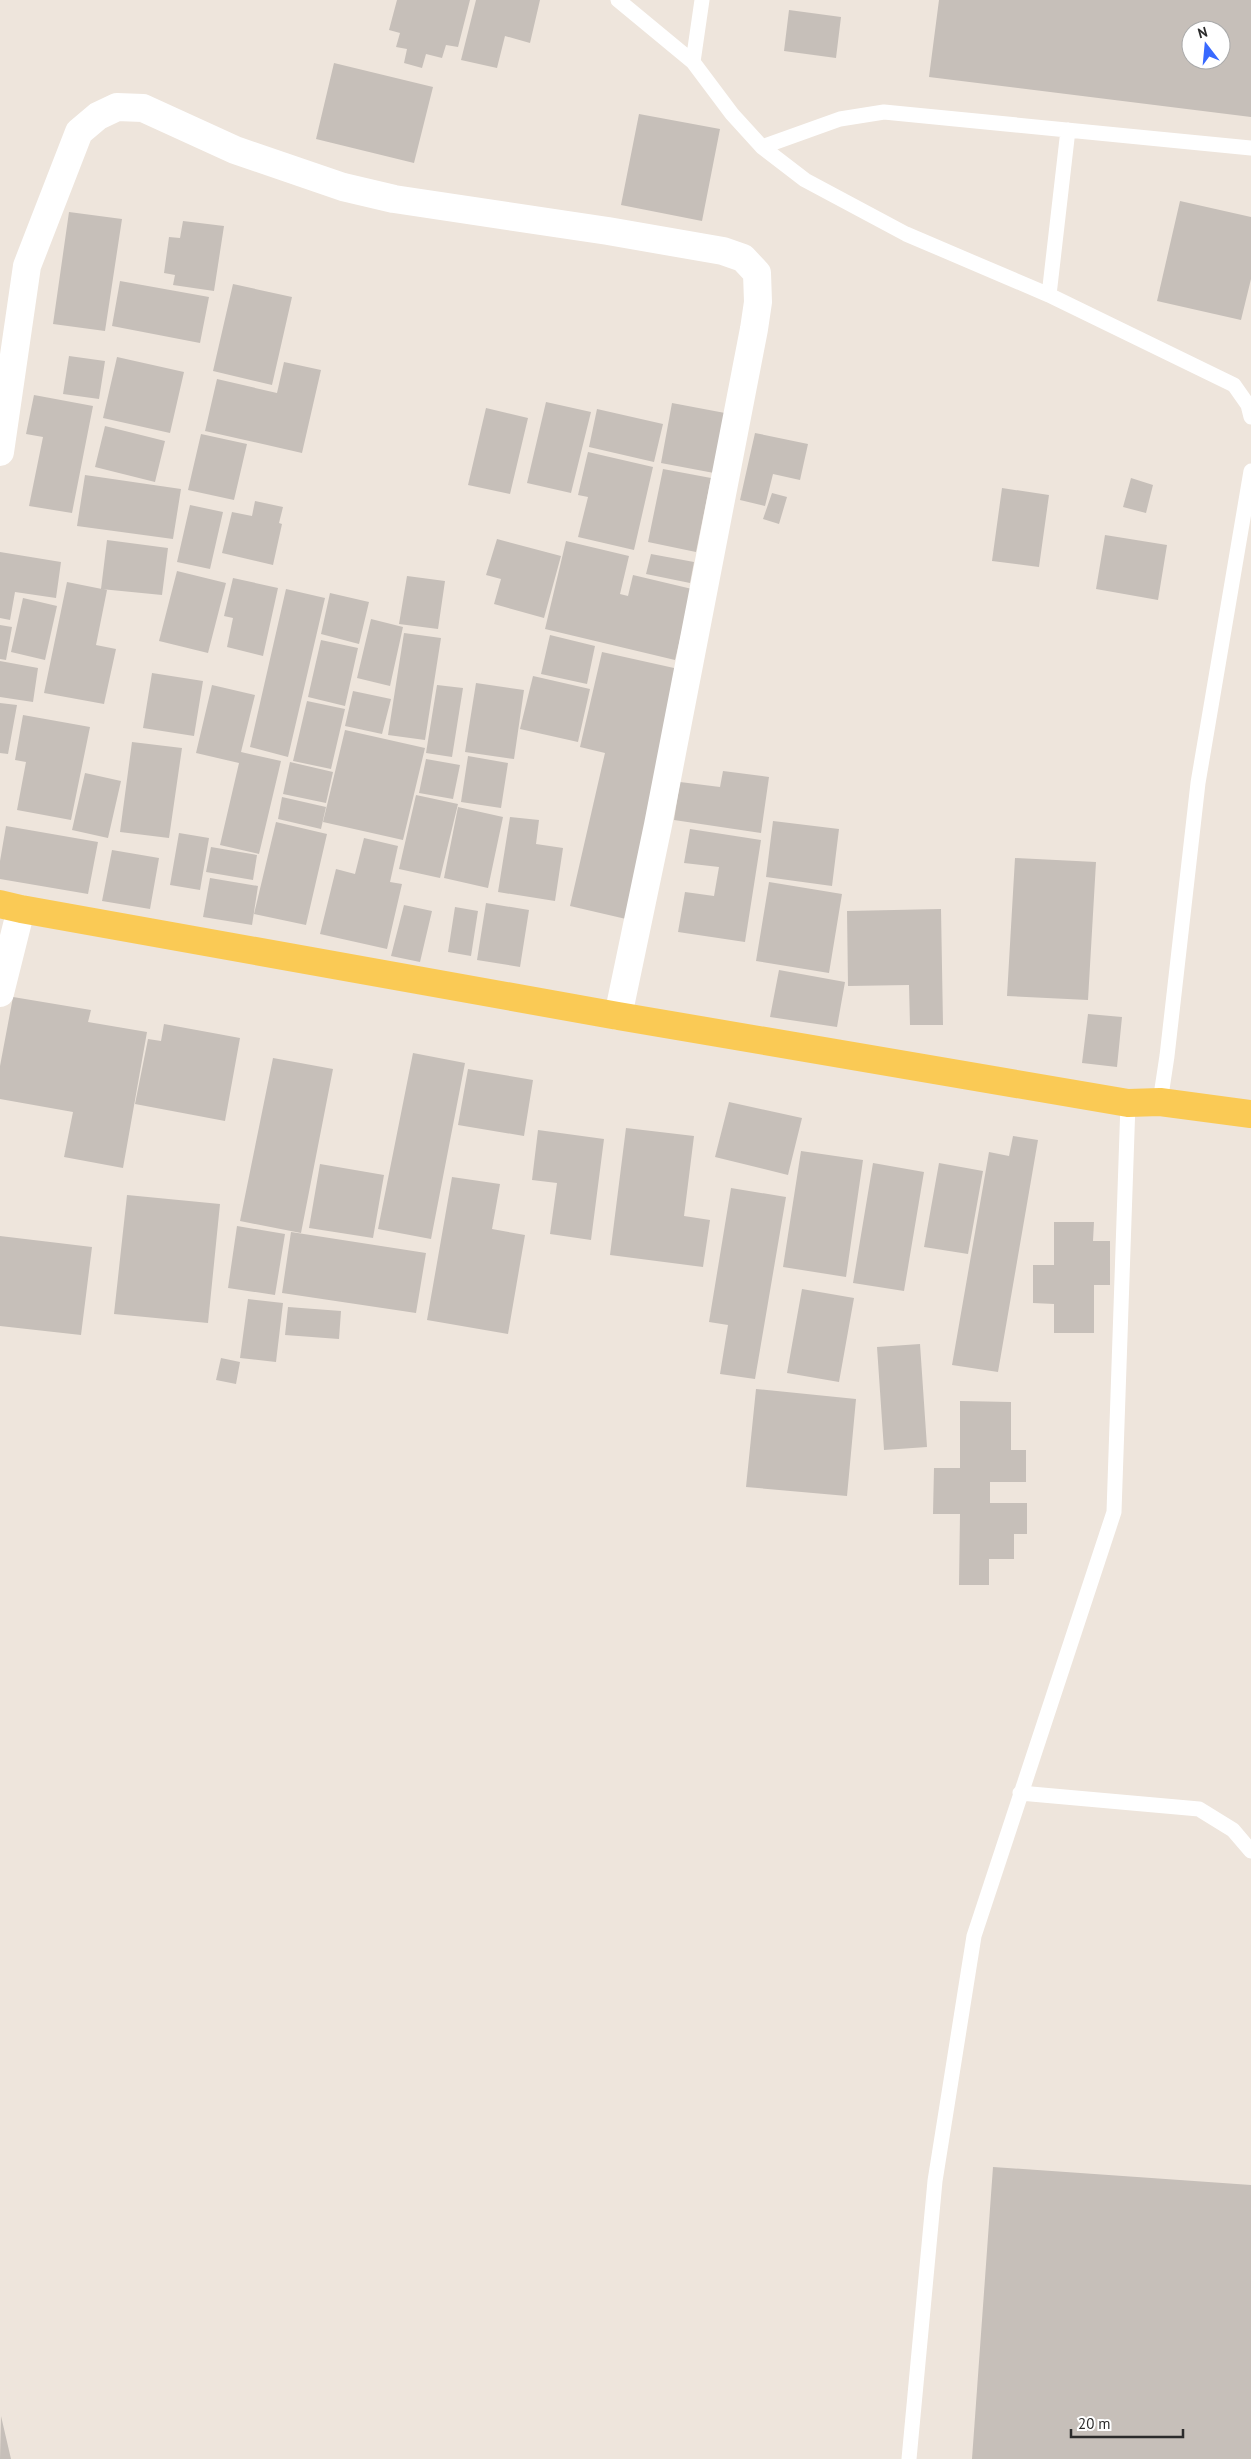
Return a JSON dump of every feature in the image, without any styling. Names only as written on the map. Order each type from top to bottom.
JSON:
[{"type":"main road","points":[[11,907],[618,1016],[1128,1103],[1160,1102],[1251,1114]]},
{"type":"street","points":[[1,449],[27,266],[79,132],[98,116],[116,107],[143,108],[235,150],[343,187],[394,199],[714,249],[743,258],[757,273],[758,302],[754,329],[658,825],[618,1016]]},
{"type":"street","points":[[0,994],[11,907]]},
{"type":"lane","points":[[618,0],[693,62],[732,114],[762,147],[805,180],[906,234],[1049,295],[1234,385],[1250,408]]},
{"type":"lane","points":[[693,62],[702,0]]},
{"type":"lane","points":[[762,147],[840,119],[884,112],[1251,148]]},
{"type":"lane","points":[[1049,295],[1068,130]]},
{"type":"lane","points":[[1160,1102],[1167,1056],[1198,783],[1251,471]]},
{"type":"lane","points":[[909,2459],[935,2181],[974,1936],[1114,1512],[1128,1103]]},
{"type":"lane","points":[[1020,1793],[1199,1809],[1233,1830],[1251,1851]]},
{"type":"building","points":[[397,0],[470,0],[458,47],[446,45],[442,58],[426,54],[422,68],[404,63],[407,49],[396,47],[400,33],[389,30]]},
{"type":"building","points":[[476,0],[540,0],[530,43],[505,36],[497,68],[461,60]]},
{"type":"building","points":[[939,0],[1251,0],[1251,117],[929,77]]},
{"type":"building","points":[[789,10],[841,17],[836,58],[784,51]]},
{"type":"building","points":[[334,63],[433,87],[414,163],[316,139]]},
{"type":"building","points":[[639,114],[720,129],[702,221],[621,205]]},
{"type":"building","points":[[1180,201],[1251,217],[1251,279],[1241,320],[1157,301]]},
{"type":"building","points":[[69,212],[122,219],[105,331],[53,324]]},
{"type":"building","points":[[183,221],[224,226],[214,291],[173,285],[175,275],[164,273],[169,237],[180,238]]},
{"type":"building","points":[[120,281],[209,297],[200,343],[112,326]]},
{"type":"building","points":[[233,284],[292,297],[272,385],[213,371]]},
{"type":"building","points":[[69,356],[105,361],[99,399],[63,394]]},
{"type":"building","points":[[117,357],[184,372],[170,433],[103,418]]},
{"type":"building","points":[[284,362],[321,370],[302,453],[205,431],[217,379],[277,393]]},
{"type":"building","points":[[34,395],[93,406],[72,513],[29,506],[43,437],[26,434]]},
{"type":"building","points":[[546,402],[591,412],[571,493],[527,483]]},
{"type":"building","points":[[672,403],[725,413],[714,473],[661,463]]},
{"type":"building","points":[[486,408],[528,418],[510,494],[468,485]]},
{"type":"building","points":[[597,409],[663,424],[654,462],[589,447]]},
{"type":"building","points":[[105,426],[165,441],[155,482],[95,467]]},
{"type":"building","points":[[755,433],[808,444],[800,480],[773,474],[765,506],[740,500]]},
{"type":"building","points":[[201,434],[247,444],[234,500],[188,490]]},
{"type":"building","points":[[588,452],[653,467],[634,550],[578,537],[588,497],[578,495]]},
{"type":"building","points":[[663,469],[711,478],[696,552],[648,542]]},
{"type":"building","points":[[85,475],[181,489],[173,539],[77,526]]},
{"type":"building","points":[[1131,478],[1153,485],[1146,513],[1123,507]]},
{"type":"building","points":[[1002,488],[1049,495],[1039,567],[992,561]]},
{"type":"building","points":[[772,493],[787,497],[779,524],[763,519]]},
{"type":"building","points":[[255,501],[283,507],[279,523],[282,524],[273,565],[222,553],[232,512],[252,516]]},
{"type":"building","points":[[190,505],[223,512],[210,569],[177,562]]},
{"type":"building","points":[[1105,535],[1167,545],[1158,600],[1096,589]]},
{"type":"building","points":[[497,539],[561,556],[544,618],[494,604],[501,579],[486,575]]},
{"type":"building","points":[[107,540],[168,548],[162,595],[101,589]]},
{"type":"building","points":[[566,541],[629,556],[620,594],[628,596],[633,575],[692,589],[675,660],[545,629]]},
{"type":"building","points":[[0,552],[61,562],[56,598],[15,592],[10,620],[0,618]]},
{"type":"building","points":[[651,554],[694,562],[690,583],[646,574]]},
{"type":"building","points":[[177,571],[226,583],[208,653],[159,641]]},
{"type":"building","points":[[407,576],[445,581],[438,629],[399,624]]},
{"type":"building","points":[[233,578],[278,588],[263,656],[227,647],[233,618],[224,616]]},
{"type":"building","points":[[67,582],[107,590],[96,645],[116,649],[104,704],[44,693]]},
{"type":"building","points":[[286,589],[325,598],[288,757],[250,747]]},
{"type":"building","points":[[330,593],[369,602],[359,644],[321,634]]},
{"type":"building","points":[[23,598],[57,606],[45,660],[11,652]]},
{"type":"building","points":[[371,619],[403,627],[390,686],[357,678]]},
{"type":"building","points":[[0,625],[12,627],[6,660],[0,659]]},
{"type":"building","points":[[404,633],[441,638],[425,740],[388,735]]},
{"type":"building","points":[[550,635],[595,646],[587,684],[541,674]]},
{"type":"building","points":[[321,640],[358,648],[345,706],[308,697]]},
{"type":"building","points":[[602,652],[683,670],[626,919],[570,906],[605,753],[580,747]]},
{"type":"building","points":[[0,661],[38,668],[33,702],[0,697]]},
{"type":"building","points":[[152,673],[203,681],[194,736],[143,728]]},
{"type":"building","points":[[533,676],[590,689],[578,742],[520,729]]},
{"type":"building","points":[[476,683],[524,690],[514,759],[465,752]]},
{"type":"building","points":[[212,685],[255,695],[241,752],[281,761],[259,854],[220,845],[239,763],[196,753]]},
{"type":"building","points":[[437,685],[463,688],[452,757],[426,753]]},
{"type":"building","points":[[353,691],[391,699],[382,734],[345,726]]},
{"type":"building","points":[[307,701],[345,709],[331,769],[293,761]]},
{"type":"building","points":[[0,703],[17,705],[8,754],[0,753]]},
{"type":"building","points":[[23,715],[90,727],[71,820],[17,810],[26,762],[15,760]]},
{"type":"building","points":[[345,730],[425,748],[403,840],[323,822]]},
{"type":"building","points":[[132,742],[182,748],[169,838],[120,832]]},
{"type":"building","points":[[468,756],[508,763],[501,808],[461,802]]},
{"type":"building","points":[[426,759],[460,765],[453,799],[419,793]]},
{"type":"building","points":[[290,762],[333,772],[326,803],[283,794]]},
{"type":"building","points":[[723,771],[769,777],[761,833],[674,820],[680,782],[720,787]]},
{"type":"building","points":[[85,773],[121,781],[108,838],[72,830]]},
{"type":"building","points":[[416,795],[458,804],[440,878],[399,869]]},
{"type":"building","points":[[282,797],[326,807],[321,829],[278,819]]},
{"type":"building","points":[[458,807],[503,817],[488,888],[444,878]]},
{"type":"building","points":[[510,817],[539,820],[536,844],[563,848],[555,901],[498,892]]},
{"type":"building","points":[[773,821],[839,829],[832,886],[766,877]]},
{"type":"building","points":[[276,822],[327,834],[306,925],[254,914]]},
{"type":"building","points":[[6,826],[98,842],[88,894],[0,879],[0,861]]},
{"type":"building","points":[[690,829],[761,840],[745,942],[678,932],[685,892],[714,896],[719,867],[684,863]]},
{"type":"building","points":[[179,833],[209,838],[200,890],[170,885]]},
{"type":"building","points":[[364,838],[398,846],[390,882],[402,884],[387,949],[320,934],[336,869],[355,874]]},
{"type":"building","points":[[211,847],[257,855],[253,880],[206,872]]},
{"type":"building","points":[[112,850],[159,858],[150,909],[102,901]]},
{"type":"building","points":[[1015,858],[1096,862],[1088,1000],[1007,996]]},
{"type":"building","points":[[210,878],[258,886],[252,925],[203,917]]},
{"type":"building","points":[[769,882],[842,894],[829,973],[756,961]]},
{"type":"building","points":[[486,903],[529,910],[520,967],[477,960]]},
{"type":"building","points":[[404,905],[432,911],[420,962],[391,956]]},
{"type":"building","points":[[455,907],[478,911],[471,956],[448,952]]},
{"type":"building","points":[[941,909],[943,1025],[910,1025],[909,985],[848,986],[847,911]]},
{"type":"building","points":[[779,970],[845,982],[837,1027],[770,1017]]},
{"type":"building","points":[[13,997],[91,1010],[88,1022],[147,1032],[123,1168],[64,1157],[73,1112],[0,1099],[0,1066]]},
{"type":"building","points":[[1088,1014],[1122,1017],[1117,1067],[1082,1063]]},
{"type":"building","points":[[164,1024],[240,1038],[225,1121],[135,1104],[148,1039],[161,1041]]},
{"type":"building","points":[[413,1053],[465,1063],[431,1239],[378,1229]]},
{"type":"building","points":[[273,1058],[333,1069],[301,1233],[240,1221]]},
{"type":"building","points":[[468,1069],[533,1080],[524,1136],[458,1125]]},
{"type":"building","points":[[729,1102],[802,1118],[788,1175],[715,1157]]},
{"type":"building","points":[[626,1128],[694,1136],[684,1216],[710,1220],[703,1267],[610,1255]]},
{"type":"building","points":[[538,1130],[604,1139],[591,1240],[550,1234],[557,1183],[532,1180]]},
{"type":"building","points":[[1013,1136],[1038,1140],[998,1372],[952,1365],[989,1152],[1009,1156]]},
{"type":"building","points":[[801,1151],[863,1160],[846,1277],[783,1267]]},
{"type":"building","points":[[873,1163],[924,1172],[904,1291],[853,1283]]},
{"type":"building","points":[[939,1163],[983,1171],[968,1254],[924,1247]]},
{"type":"building","points":[[320,1164],[384,1175],[373,1238],[309,1228]]},
{"type":"building","points":[[452,1177],[500,1184],[492,1229],[525,1235],[508,1334],[427,1320]]},
{"type":"building","points":[[731,1188],[786,1197],[755,1379],[720,1374],[728,1325],[709,1322]]},
{"type":"building","points":[[127,1195],[220,1204],[208,1323],[114,1314]]},
{"type":"building","points":[[1054,1222],[1094,1222],[1093,1241],[1110,1241],[1110,1285],[1094,1285],[1094,1333],[1054,1333],[1054,1304],[1033,1303],[1033,1265],[1054,1265]]},
{"type":"building","points":[[237,1226],[285,1234],[275,1295],[228,1288]]},
{"type":"building","points":[[291,1232],[426,1253],[416,1313],[282,1293]]},
{"type":"building","points":[[0,1236],[92,1247],[81,1335],[0,1326]]},
{"type":"building","points":[[802,1289],[854,1298],[839,1382],[787,1373]]},
{"type":"building","points":[[248,1299],[283,1303],[276,1362],[240,1358]]},
{"type":"building","points":[[288,1307],[341,1311],[339,1339],[285,1335]]},
{"type":"building","points":[[920,1344],[927,1447],[884,1450],[877,1347]]},
{"type":"building","points":[[221,1358],[240,1362],[236,1384],[216,1380]]},
{"type":"building","points":[[756,1389],[856,1399],[847,1496],[746,1487]]},
{"type":"building","points":[[960,1401],[1011,1402],[1011,1450],[1026,1450],[1026,1482],[990,1482],[990,1503],[1027,1503],[1027,1534],[1014,1534],[1014,1559],[989,1559],[989,1585],[959,1585],[960,1514],[933,1514],[934,1468],[960,1468]]},
{"type":"building","points":[[993,2167],[1251,2185],[1251,2459],[972,2459]]},
{"type":"building","points":[[1,2416],[11,2459],[0,2459]]}]
